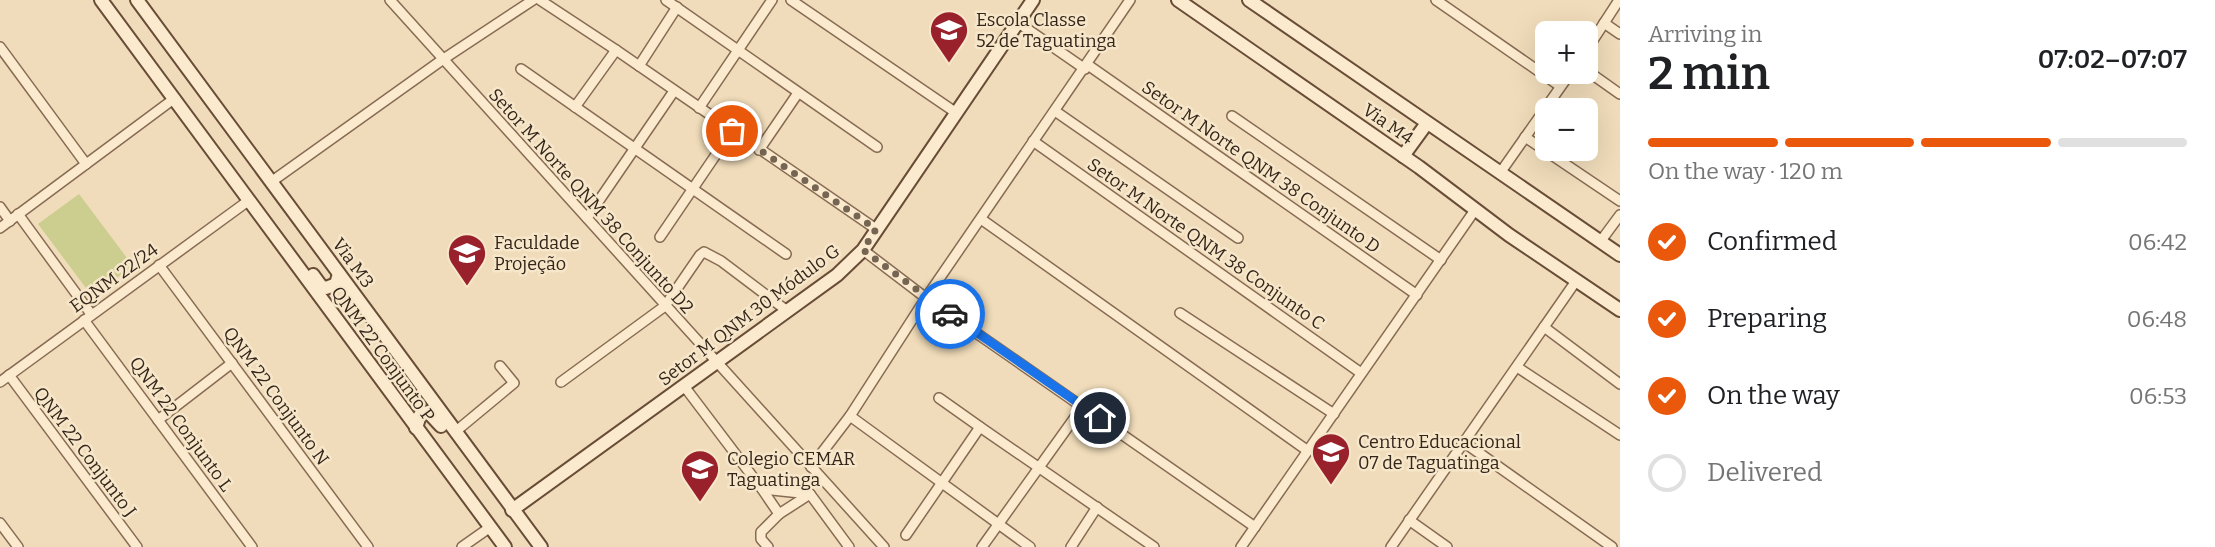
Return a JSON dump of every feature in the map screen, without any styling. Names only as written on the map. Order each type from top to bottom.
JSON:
[{"type":"main road","points":[[102,0],[110,6],[250,204],[290,244],[321,286],[334,286],[339,274]]},
{"type":"main road","points":[[127,0],[159,43],[187,67]]},
{"type":"main road","name":"Via M3","points":[[137,0],[541,547]]},
{"type":"main road","name":"Setor M QNM 30 Módulo G","points":[[512,510],[837,275],[863,250],[1033,0]]},
{"type":"main road","name":"Via M4","points":[[1178,0],[1620,310]]},
{"type":"main road","points":[[1249,0],[1620,255]]},
{"type":"main road","points":[[1403,156],[1427,123]]},
{"type":"main road","name":"QNM 22 Conjunto P","points":[[250,204],[505,547]]},
{"type":"main road","points":[[416,428],[417,419],[422,413],[432,414],[465,457],[493,484]]},
{"type":"street","name":"Setor M Norte QNM 38 Conjunto D2","points":[[390,0],[884,547]]},
{"type":"street","points":[[271,182],[442,60],[533,0]]},
{"type":"street","points":[[540,0],[876,229]]},
{"type":"street","points":[[666,0],[877,146]]},
{"type":"street","points":[[699,108],[772,0]]},
{"type":"street","points":[[792,0],[955,113]]},
{"type":"street","points":[[811,467],[850,416],[926,298],[1130,0]]},
{"type":"street","points":[[1436,0],[1559,86],[1500,173]]},
{"type":"street","points":[[1598,32],[1616,3],[1606,0]]},
{"type":"street","points":[[639,66],[677,7]]},
{"type":"street","name":"Setor M Norte QNM 38 Conjunto D","points":[[1017,22],[1417,295]]},
{"type":"street","points":[[1604,23],[1620,34]]},
{"type":"street","points":[[0,47],[86,164]]},
{"type":"street","points":[[575,107],[616,50]]},
{"type":"street","points":[[521,69],[786,254]]},
{"type":"street","points":[[1598,79],[1620,94]]},
{"type":"street","points":[[587,218],[674,91]]},
{"type":"street","points":[[759,150],[798,93]]},
{"type":"street","points":[[0,228],[174,98]]},
{"type":"street","points":[[1055,111],[1238,238]]},
{"type":"street","points":[[1232,116],[1441,260]]},
{"type":"street","points":[[660,237],[732,131]]},
{"type":"street","points":[[1525,137],[1620,201]]},
{"type":"street","name":"Setor M Norte QNM 38 Conjunto C","points":[[1033,141],[1361,373]]},
{"type":"street","name":"EQNM 22/24","points":[[0,382],[159,265],[250,204]]},
{"type":"street","points":[[0,207],[10,220]]},
{"type":"street","points":[[1241,547],[1475,210]]},
{"type":"street","name":"QNM 22 Conjunto L","points":[[18,214],[158,420],[252,547]]},
{"type":"street","points":[[1600,242],[1620,215]]},
{"type":"street","points":[[981,219],[1308,450]]},
{"type":"street","points":[[863,250],[926,298],[1255,527]]},
{"type":"street","points":[[561,382],[665,306],[704,252],[721,261],[786,310]]},
{"type":"street","name":"QNM 22 Conjunto N","points":[[159,265],[368,547]]},
{"type":"street","points":[[1391,547],[1576,281]]},
{"type":"street","points":[[1180,313],[1334,414]]},
{"type":"street","points":[[1544,327],[1620,384]]},
{"type":"street","points":[[158,420],[232,363]]},
{"type":"street","points":[[455,432],[513,383],[500,366]]},
{"type":"street","points":[[1517,367],[1620,435]]},
{"type":"street","name":"QNM 22 Conjunto J","points":[[9,375],[137,547]]},
{"type":"street","points":[[684,386],[779,514]]},
{"type":"street","points":[[939,398],[1154,547]]},
{"type":"street","points":[[982,547],[1083,406]]},
{"type":"street","points":[[850,416],[1030,547]]},
{"type":"street","points":[[905,535],[980,427]]},
{"type":"street","points":[[1465,443],[1612,547]]},
{"type":"street","points":[[762,489],[810,494],[849,547]]},
{"type":"street","points":[[768,547],[761,539],[761,532],[779,514],[810,494]]},
{"type":"street","points":[[1071,547],[1097,507]]},
{"type":"street","points":[[1409,520],[1447,547]]},
{"type":"street","points":[[0,523],[18,547]]},
{"type":"street","points":[[462,547],[489,528]]},
{"type":"green space","points":[[79,194],[133,266],[92,296],[38,224]]},
{"type":"way so far","points":[[732,131],[876,229],[863,250],[950,314]]},
{"type":"place","name":"Escola Classe 52 de Taguatinga","points":[[949,64]]},
{"type":"place","name":"Faculdade Projeção","points":[[467,287]]},
{"type":"place","name":"Centro Educacional 07 de Taguatinga","points":[[1331,486]]},
{"type":"place","name":"Colegio CEMAR Taguatinga","points":[[700,503]]},
{"type":"route","points":[[950,314],[1100,418]]}]
